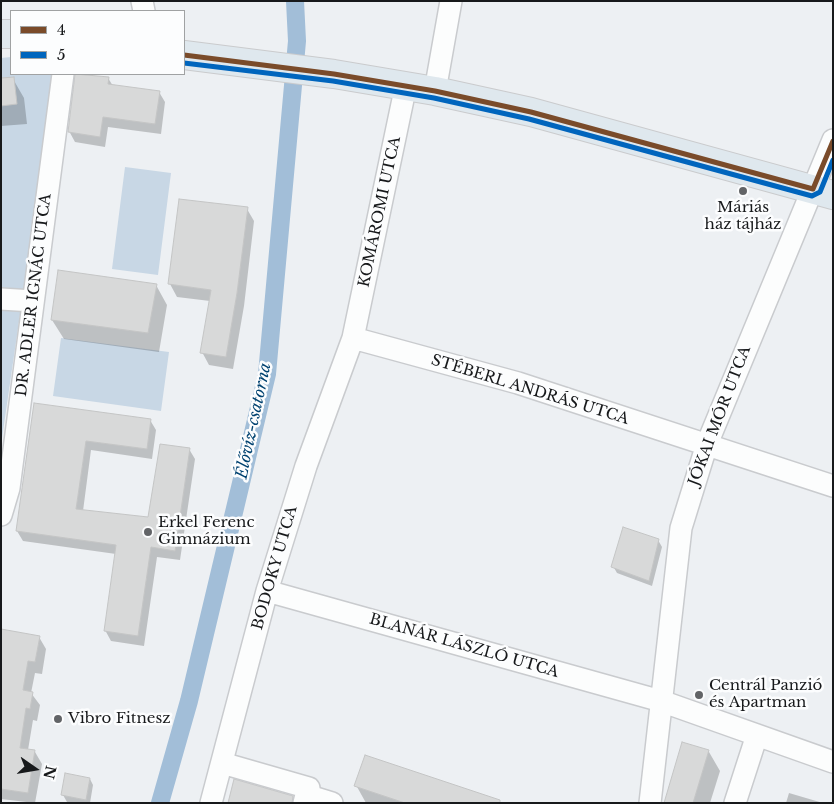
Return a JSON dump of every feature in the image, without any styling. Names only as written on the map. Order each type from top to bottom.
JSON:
[{"type":"main road","points":[[185,55],[334,74],[435,91],[531,112],[823,192]]},
{"type":"street","points":[[435,91],[450,1]]},
{"type":"street","name":"DR. ADLER IGNÁC UTCA","points":[[1,515],[9,488],[11,394],[33,301],[63,75]]},
{"type":"street","name":"KOMÁROMI UTCA","points":[[353,338],[406,85]]},
{"type":"street","name":"JÓKAI MÓR UTCA","points":[[650,803],[681,528],[706,444],[823,192],[833,140]]},
{"type":"street","points":[[1,299],[33,301]]},
{"type":"street","name":"STÉBERL ANDRÁS UTCA","points":[[353,338],[518,384],[833,486]]},
{"type":"street","name":"BODOKY UTCA","points":[[211,803],[267,591],[306,466],[353,338]]},
{"type":"street","name":"BLANÁR LÁSZLÓ UTCA","points":[[267,591],[661,701],[833,762]]},
{"type":"street","points":[[735,803],[757,735]]},
{"type":"street","points":[[222,763],[308,788],[305,799],[332,803]]},
{"type":"shaded area","points":[[10,57],[10,75],[55,75],[1,445],[1,58]]},
{"type":"shaded area","points":[[125,167],[171,173],[158,275],[112,269]]},
{"type":"shaded area","points":[[61,338],[169,352],[161,411],[53,396]]},
{"type":"building","points":[[75,75],[109,77],[108,84],[160,91],[155,124],[103,117],[100,137],[68,132]]},
{"type":"building","points":[[14,77],[17,104],[1,106],[1,78]]},
{"type":"building","points":[[179,199],[248,207],[237,293],[226,357],[200,353],[211,290],[168,284]]},
{"type":"building","points":[[58,270],[157,284],[148,333],[51,320]]},
{"type":"building","points":[[34,403],[151,419],[147,449],[86,441],[76,509],[148,517],[160,444],[190,448],[175,551],[151,547],[138,636],[104,631],[116,545],[16,531]]},
{"type":"building","points":[[623,527],[659,539],[649,581],[611,567]]},
{"type":"building","points":[[1,629],[40,636],[35,662],[28,661],[23,690],[33,692],[30,709],[26,708],[20,748],[35,750],[28,793],[1,789]]},
{"type":"building","points":[[682,742],[709,750],[693,803],[664,803]]},
{"type":"building","points":[[365,755],[500,800],[500,803],[405,803],[354,786]]},
{"type":"building","points":[[65,773],[90,778],[86,800],[61,795]]},
{"type":"building","points":[[234,779],[293,796],[292,803],[228,803]]},
{"type":"waterway","name":"Élővíz-csatorna","points":[[160,803],[189,701],[267,374],[297,41],[295,1]]},
{"type":"transit line","name":"4","points":[[185,55],[334,74],[435,91],[531,112],[813,189],[833,141]]},
{"type":"transit line","name":"5","points":[[185,63],[333,81],[434,98],[529,119],[812,196],[820,192],[833,160]]},
{"type":"place","name":"Máriás ház tájház","points":[[743,191]]},
{"type":"place","name":"Erkel Ferenc Gimnázium","points":[[148,532]]},
{"type":"place","name":"Centrál Panzió és Apartman","points":[[699,695]]},
{"type":"place","name":"Vibro Fitnesz","points":[[58,719]]}]
